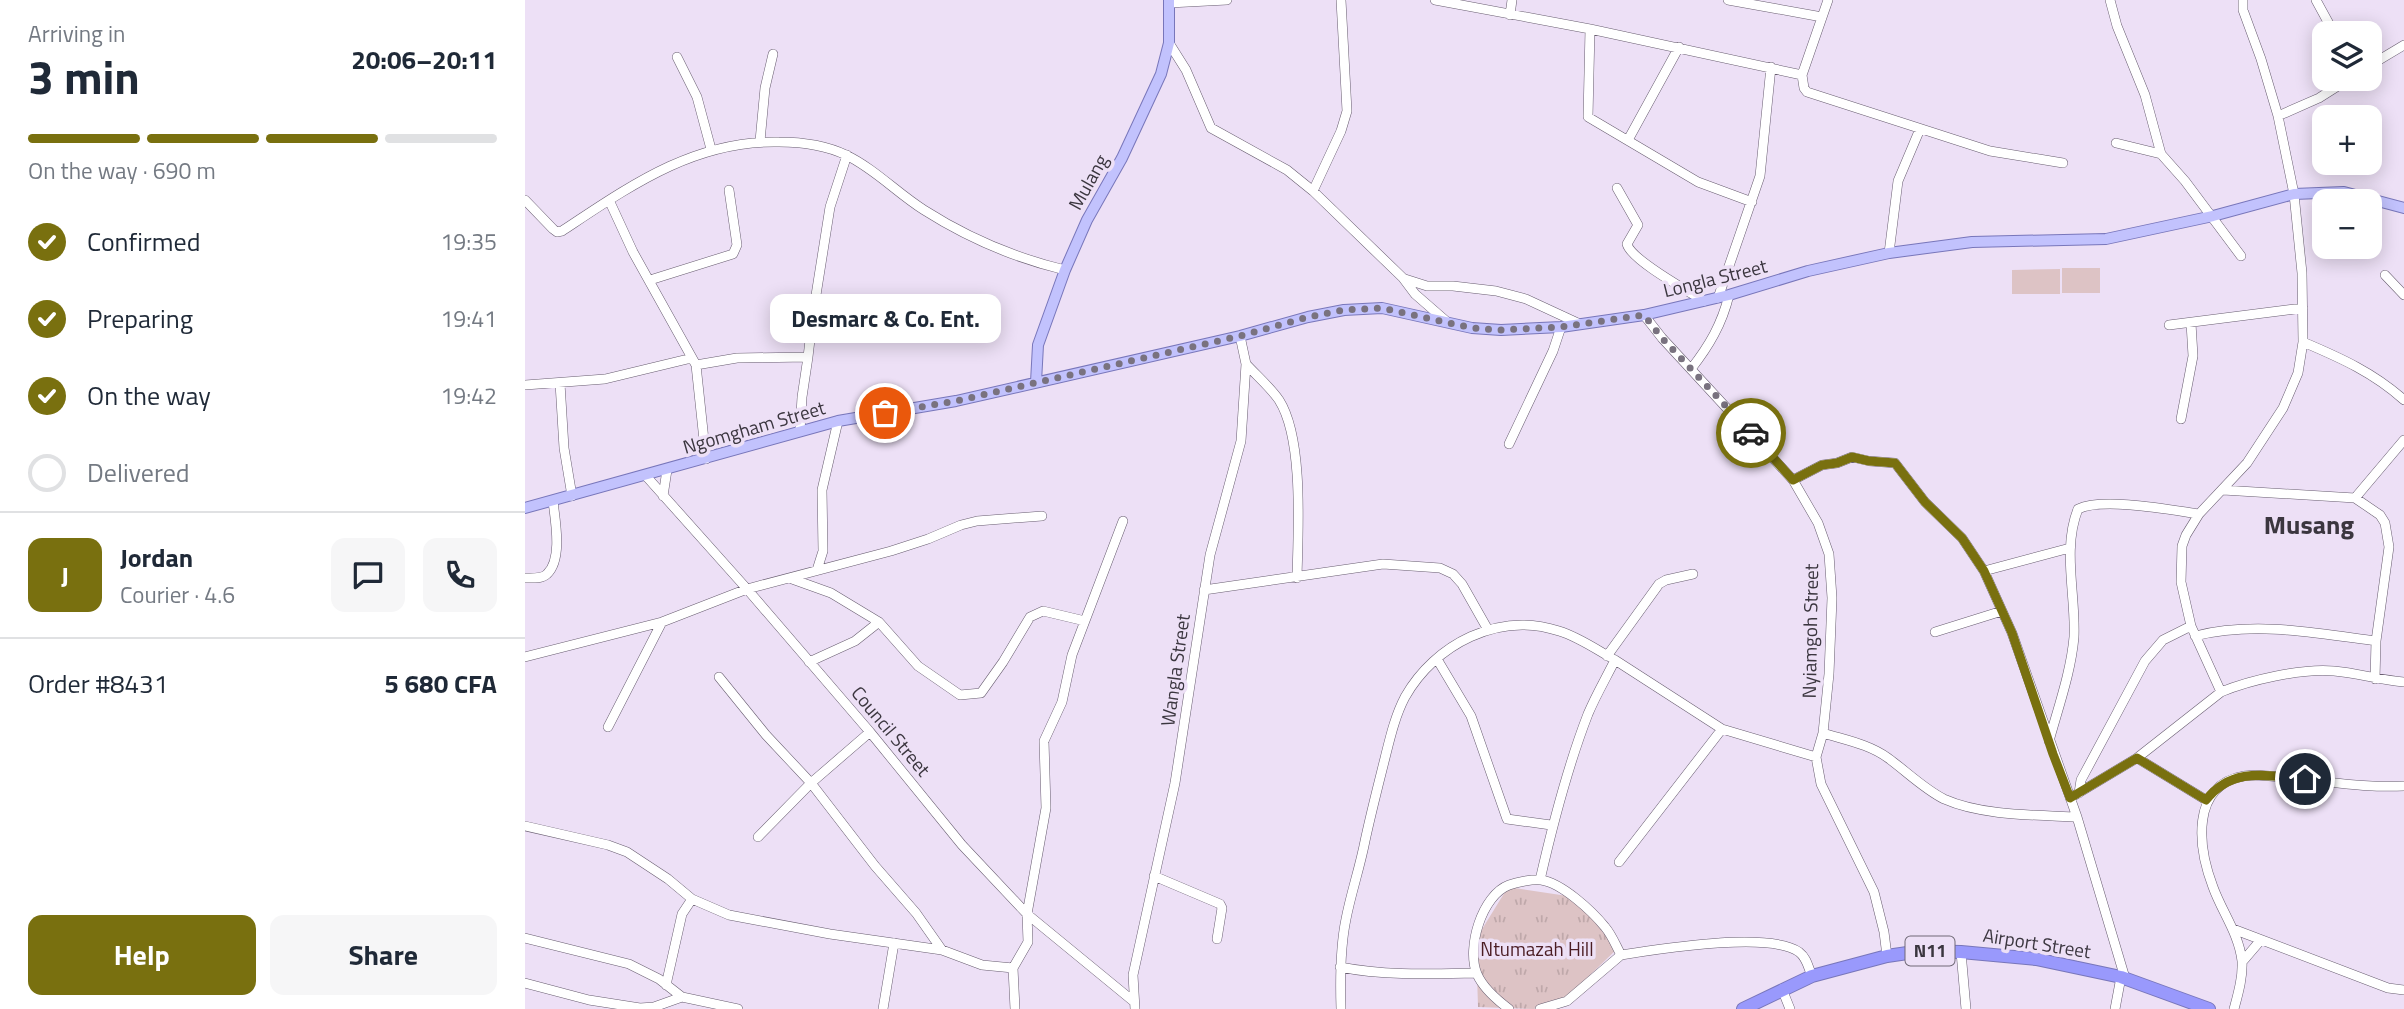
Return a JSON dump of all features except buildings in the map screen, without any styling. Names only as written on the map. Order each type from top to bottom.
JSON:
[{"type":"highway","name":"Airport Street","points":[[1743,1009],[1811,976],[1887,956],[1921,951],[2035,959],[2123,977]]},
{"type":"highway","name":"N11","points":[[2123,977],[2209,1009]]},
{"type":"main road","name":"Mulang","points":[[1035,382],[1038,345],[1065,270],[1087,220],[1122,158],[1161,74],[1169,43],[1169,2]]},
{"type":"main road","name":"Longla Street","points":[[1035,382],[1344,310],[1378,307],[1472,328],[1501,330],[1561,327],[1644,315],[1724,297],[1808,271],[1889,253],[1972,242],[2106,239],[2213,216],[2294,194],[2344,192],[2404,208]]},
{"type":"main road","name":"Ngomgham Street","points":[[525,508],[838,421],[956,401],[1035,382]]},
{"type":"street","points":[[1169,2],[1227,0]]},
{"type":"street","points":[[1313,191],[1341,131],[1347,111],[1341,0]]},
{"type":"street","points":[[1435,0],[1679,47],[1802,75]]},
{"type":"street","points":[[1510,15],[1512,0]]},
{"type":"street","points":[[1728,0],[1822,17]]},
{"type":"street","points":[[1829,0],[1802,75],[1804,88],[1812,94],[1990,151],[2063,163]]},
{"type":"street","points":[[2110,0],[2117,26],[2145,94],[2161,154],[2213,216],[2241,256]]},
{"type":"street","points":[[2221,692],[2193,631],[2181,582],[2182,546],[2200,514],[2247,463],[2283,408],[2298,373],[2303,342],[2294,194],[2278,116],[2243,10],[2243,0]]},
{"type":"street","points":[[2316,0],[2327,21]]},
{"type":"street","points":[[1590,29],[1588,117],[1698,182],[1752,202]]},
{"type":"street","points":[[1169,43],[1186,69],[1211,128],[1287,170],[1313,191],[1403,278],[1415,294],[1447,322]]},
{"type":"street","points":[[2382,59],[2404,46]]},
{"type":"street","points":[[1628,140],[1679,47]]},
{"type":"street","points":[[760,141],[765,88],[773,54]]},
{"type":"street","points":[[677,57],[697,97],[711,149]]},
{"type":"street","points":[[1691,369],[1714,337],[1760,176],[1771,68]]},
{"type":"street","points":[[2278,116],[2330,91]]},
{"type":"street","points":[[1889,253],[1898,181],[1920,130]]},
{"type":"street","points":[[525,200],[557,232],[684,159],[711,149],[760,141],[824,146],[847,155],[881,176],[923,209],[985,244],[1039,264],[1065,270]]},
{"type":"street","points":[[2116,143],[2161,154]]},
{"type":"street","points":[[800,431],[813,314],[830,207],[847,155]]},
{"type":"street","points":[[1617,188],[1638,225],[1627,244],[1629,251],[1704,301]]},
{"type":"street","points":[[650,280],[733,254],[737,245],[729,190]]},
{"type":"street","points":[[609,200],[633,252],[694,362],[706,459]]},
{"type":"street","points":[[2385,275],[2404,295]]},
{"type":"street","points":[[1403,278],[1427,286],[1496,291],[1535,303],[1580,324]]},
{"type":"street","points":[[2169,325],[2303,308]]},
{"type":"street","name":"Nyiamgoh Street","points":[[1644,315],[1793,480],[1818,523],[1829,554],[1832,576],[1829,674],[1823,733],[1816,757]]},
{"type":"street","points":[[2181,419],[2193,356],[2191,323]]},
{"type":"street","points":[[1509,444],[1561,327]]},
{"type":"street","name":"Wangla Street","points":[[1134,1005],[1133,975],[1175,783],[1210,555],[1241,441],[1246,364],[1240,336]]},
{"type":"street","points":[[2303,342],[2365,370],[2404,400]]},
{"type":"street","points":[[525,385],[605,379],[694,362],[737,358],[808,357]]},
{"type":"street","points":[[1246,364],[1279,400],[1286,414],[1296,459],[1297,578]]},
{"type":"street","points":[[560,383],[564,448],[572,496]]},
{"type":"street","points":[[817,570],[823,551],[822,490],[838,421]]},
{"type":"street","points":[[2355,498],[2404,439]]},
{"type":"street","points":[[1793,480],[1822,465],[1852,457],[1895,463],[1925,502],[1962,538],[1984,571],[2012,633],[2049,742],[2075,795],[2077,817],[2123,977],[2115,1009]]},
{"type":"street","points":[[663,496],[667,470]]},
{"type":"street","name":"Council Street","points":[[646,476],[870,732],[962,845],[1027,914],[1134,1005]]},
{"type":"street","points":[[2223,490],[2355,498],[2380,515],[2388,535],[2389,547],[2376,640],[2375,678]]},
{"type":"street","points":[[525,578],[547,575],[553,561],[557,535],[552,501]]},
{"type":"street","points":[[2049,742],[2072,649],[2074,597],[2070,548],[2077,512],[2084,506],[2099,504],[2200,514]]},
{"type":"street","points":[[525,657],[662,622],[747,589],[891,551],[977,521],[1042,516]]},
{"type":"street","points":[[1015,1009],[1013,968],[1028,942],[1027,914],[1047,808],[1044,740],[1062,702],[1072,655],[1123,521]]},
{"type":"street","points":[[1984,571],[2070,548]]},
{"type":"street","points":[[823,551],[832,565]]},
{"type":"street","points":[[1204,590],[1383,564],[1440,568],[1453,573],[1462,584],[1487,628]]},
{"type":"street","points":[[1540,880],[1551,825],[1588,713],[1611,658],[1659,584],[1693,574]]},
{"type":"street","points":[[792,579],[831,593],[879,622],[918,666],[960,695],[981,693],[1030,617],[1043,611],[1086,621]]},
{"type":"street","points":[[1935,632],[2002,611]]},
{"type":"street","points":[[608,727],[662,622]]},
{"type":"street","points":[[809,663],[855,641],[879,622]]},
{"type":"street","points":[[1341,1009],[1340,967],[1345,920],[1373,802],[1405,697],[1437,659],[1464,639],[1487,628],[1516,625],[1542,626],[1560,631],[1611,658],[1722,729],[1816,757],[1821,784],[1874,892],[1887,956]]},
{"type":"street","points":[[2075,795],[2145,661],[2163,640],[2193,631],[2273,628],[2376,640]]},
{"type":"street","points":[[1437,659],[1471,716],[1507,819],[1551,825]]},
{"type":"street","points":[[2075,795],[2137,758],[2221,692],[2236,686],[2278,676],[2322,671],[2404,682]]},
{"type":"street","points":[[719,677],[767,736],[811,783],[875,866],[916,913],[942,950]]},
{"type":"street","points":[[1619,862],[1722,729]]},
{"type":"street","points":[[758,837],[811,783],[870,732]]},
{"type":"street","points":[[1823,733],[1877,752],[1941,798],[1959,805],[2029,815],[2077,817]]},
{"type":"street","points":[[2137,758],[2206,800]]},
{"type":"street","points":[[2234,1009],[2242,962],[2233,929],[2212,886],[2203,852],[2201,826],[2206,800],[2216,788],[2244,776],[2365,786],[2404,786]]},
{"type":"street","points":[[525,827],[608,845],[627,852],[669,879],[692,899],[729,915],[942,950],[982,965],[1013,968]]},
{"type":"street","points":[[1154,876],[1220,904],[1222,908],[1217,939]]},
{"type":"street","points":[[1509,1009],[1492,994],[1476,973],[1474,940],[1488,903],[1507,886],[1540,880],[1557,887],[1583,903],[1606,928],[1621,955]]},
{"type":"street","points":[[666,985],[682,914],[692,899]]},
{"type":"street","points":[[2233,929],[2388,988],[2404,990]]},
{"type":"street","points":[[525,938],[629,964],[682,997],[738,1009]]},
{"type":"street","points":[[2242,962],[2260,941]]},
{"type":"street","points":[[883,1009],[894,943]]},
{"type":"street","points":[[1540,1009],[1567,1001],[1621,955],[1671,947],[1752,943],[1786,946],[1805,957],[1811,976]]},
{"type":"street","points":[[1961,952],[1966,1009]]},
{"type":"street","points":[[1340,967],[1395,975],[1476,973]]},
{"type":"street","points":[[525,983],[589,1000],[640,1008],[663,1006],[682,997]]},
{"type":"street","points":[[1782,989],[1790,1009]]},
{"type":"green space","points":[[2062,268],[2100,268],[2100,293],[2062,293]]},
{"type":"green space","points":[[2060,269],[2060,294],[2012,294],[2012,270]]},
{"type":"green space","name":"Ntumazah Hill","points":[[1508,887],[1574,897],[1606,929],[1617,949],[1564,1000],[1534,1009],[1478,1007],[1476,939]]},
{"type":"way so far","points":[[885,413],[956,401],[1240,336],[1308,317],[1378,307],[1472,328],[1501,330],[1561,327],[1644,315],[1662,338],[1751,433]]},
{"type":"place","name":"Desmarc & Co. Ent.","points":[[885,413]]},
{"type":"district","name":"Musang","points":[[2309,525]]},
{"type":"route","points":[[1751,433],[1793,480],[1822,465],[1852,457],[1895,463],[1925,502],[1962,538],[1984,571],[2012,633],[2070,798],[2137,758],[2206,800],[2216,788],[2227,781],[2244,776],[2305,779]]}]
